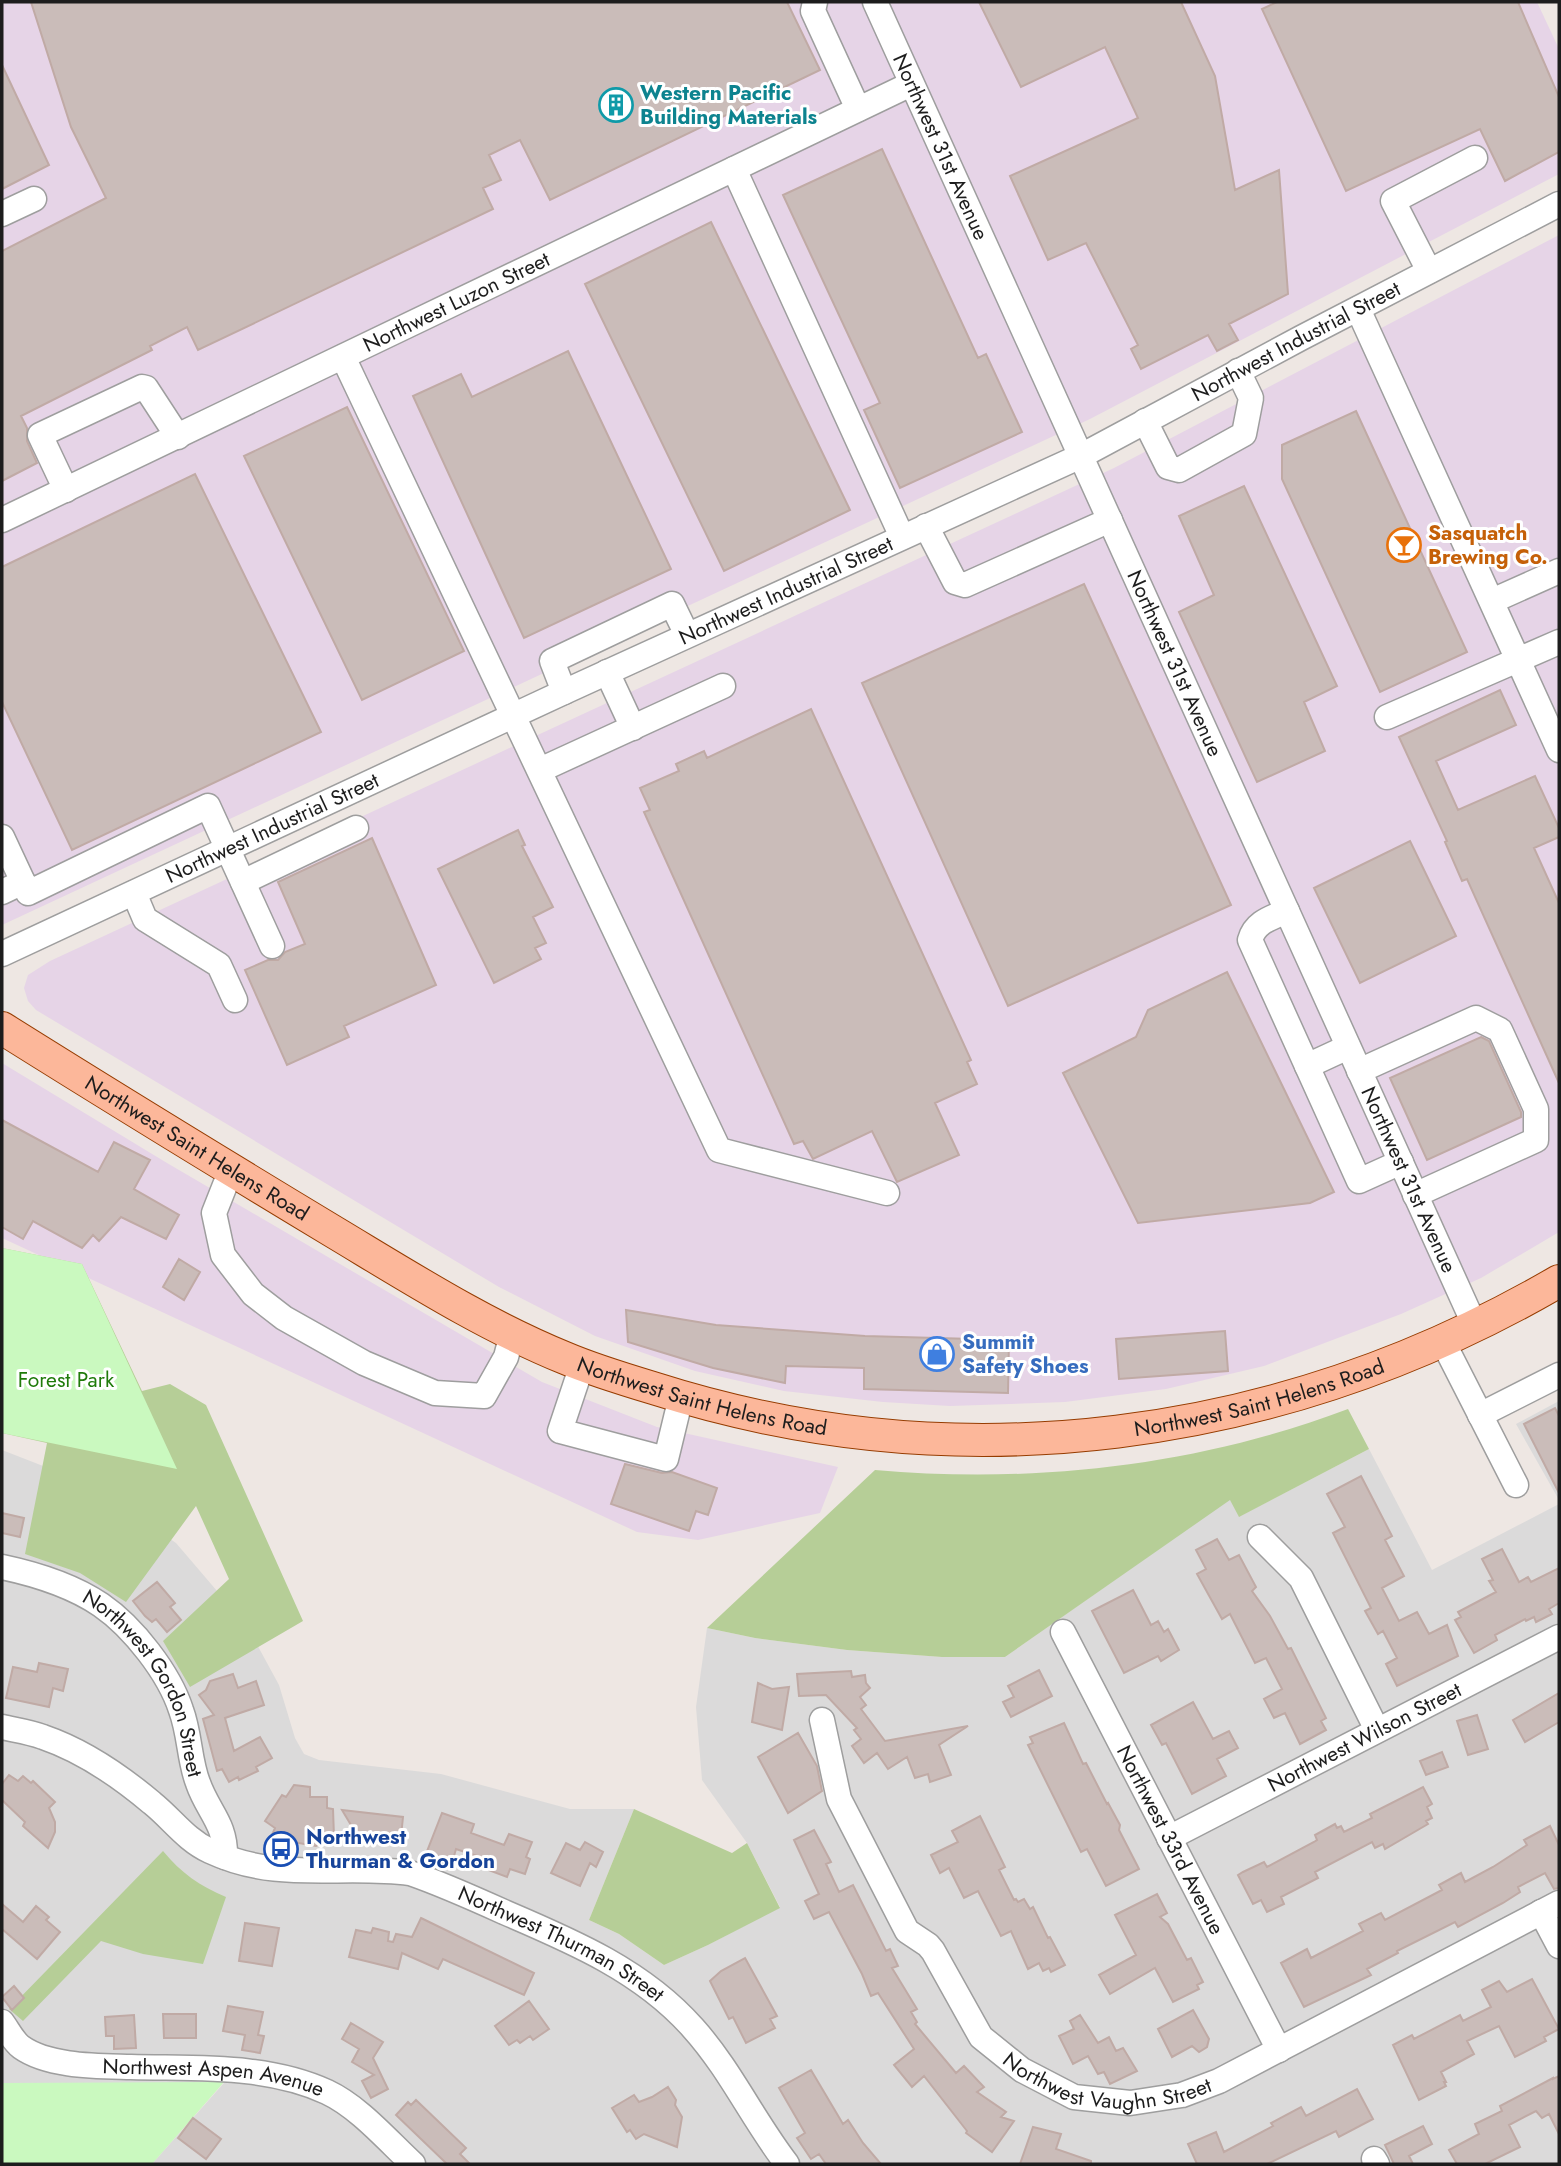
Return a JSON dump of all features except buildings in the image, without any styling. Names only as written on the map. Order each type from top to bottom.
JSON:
[{"type":"main road","name":"Northwest Saint Helens Road","points":[[2,1028],[230,1170],[410,1278],[512,1334],[582,1365],[681,1397],[793,1424],[868,1435],[1024,1439],[1100,1435],[1165,1426],[1257,1406],[1345,1379],[1443,1342],[1559,1281]]},
{"type":"street","name":"Northwest 31st Avenue","points":[[875,2],[1475,1326]]},
{"type":"street","points":[[814,6],[858,109]]},
{"type":"street","name":"Northwest Luzon Street","points":[[2,520],[911,84]]},
{"type":"street","points":[[1429,271],[1393,201],[1475,158]]},
{"type":"street","points":[[734,169],[902,537]]},
{"type":"street","points":[[2,214],[34,199]]},
{"type":"street","name":"Northwest Industrial Street","points":[[2,954],[687,635],[1081,456],[1559,204]]},
{"type":"street","points":[[1358,309],[1558,744]]},
{"type":"street","points":[[343,357],[719,1150],[887,1193]]},
{"type":"street","points":[[1145,421],[1168,467],[1179,470],[1244,434],[1251,398],[1238,371]]},
{"type":"street","points":[[66,490],[40,435],[142,387],[153,396],[178,437]]},
{"type":"street","points":[[926,526],[949,573],[955,582],[965,585],[1110,520]]},
{"type":"street","points":[[1492,601],[1559,570]]},
{"type":"street","points":[[564,692],[552,661],[672,604],[687,635]]},
{"type":"street","points":[[1387,717],[1559,642]]},
{"type":"street","points":[[607,672],[633,728]]},
{"type":"street","points":[[540,771],[723,686]]},
{"type":"street","points":[[2,837],[12,887],[28,893],[208,806],[272,946]]},
{"type":"street","points":[[243,882],[356,828]]},
{"type":"street","points":[[134,893],[145,919],[219,965],[235,1000]]},
{"type":"street","points":[[1287,911],[1259,924],[1250,940],[1359,1181],[1401,1162]]},
{"type":"street","points":[[1359,1070],[1476,1018],[1500,1030],[1536,1109],[1535,1140],[1415,1195]]},
{"type":"street","points":[[1307,1066],[1348,1046]]},
{"type":"street","points":[[230,1170],[214,1213],[223,1255],[253,1294],[284,1318],[364,1363],[435,1393],[484,1396],[506,1357],[512,1334]]},
{"type":"street","points":[[1443,1342],[1516,1485]]},
{"type":"street","points":[[582,1365],[560,1431],[666,1459],[681,1397]]},
{"type":"street","points":[[1480,1415],[1559,1375]]},
{"type":"street","points":[[1260,1537],[1301,1577],[1377,1730]]},
{"type":"street","name":"Northwest Gordon Street","points":[[2,1567],[26,1572],[61,1585],[100,1604],[144,1647],[160,1669],[181,1709],[197,1783],[221,1826],[225,1840],[225,1857]]},
{"type":"street","name":"Northwest 33rd Avenue","points":[[1063,1632],[1279,2050]]},
{"type":"street","name":"Northwest Wilson Street","points":[[1169,1838],[1559,1637]]},
{"type":"street","name":"Northwest Vaughn Street","points":[[822,1720],[839,1799],[907,1931],[933,1951],[981,2037],[1022,2070],[1074,2097],[1130,2103],[1182,2095],[1219,2081],[1550,1908]]},
{"type":"street","name":"Northwest Thurman Street","points":[[2,1727],[43,1737],[86,1756],[136,1790],[193,1841],[225,1857],[278,1870],[410,1873],[536,1925],[617,1965],[664,2000],[694,2028],[727,2071],[787,2164]]},
{"type":"street","points":[[1550,1908],[1559,1946]]},
{"type":"street","name":"Northwest Aspen Avenue","points":[[2,2022],[9,2040],[46,2057],[92,2066],[261,2073],[328,2092],[355,2111],[412,2164]]},
{"type":"shaded area","points":[[2,2],[1537,2],[1559,49],[1559,174],[1090,419],[2,925]]},
{"type":"shaded area","points":[[1559,235],[1559,1232],[1481,1278],[1401,1314],[1264,1366],[1166,1389],[1065,1402],[950,1406],[784,1391],[695,1371],[595,1336],[499,1287],[36,1010],[28,1001],[24,988],[28,975],[50,961],[1114,468]]},
{"type":"shaded area","points":[[2,1063],[167,1163],[542,1382],[657,1427],[838,1467],[820,1513],[698,1540],[637,1532],[2,1238]]},
{"type":"shaded area","points":[[1559,1401],[1559,1500],[1516,1424]]},
{"type":"shaded area","points":[[1369,1449],[1432,1570],[1559,1504],[1559,2164],[152,2164],[224,2083],[2,2083],[2,1450],[92,1485],[176,1543],[247,1626],[279,1685],[295,1738],[304,1754],[319,1760],[441,1774],[570,1809],[634,1809],[589,1920],[619,1934],[664,1965],[780,1907],[747,1843],[702,1780],[696,1707],[707,1628],[755,1638],[847,1650],[942,1657],[1005,1657],[1230,1499],[1240,1516]]},
{"type":"green space","points":[[2,1248],[82,1264],[142,1391],[170,1384],[206,1405],[303,1621],[190,1687],[163,1641],[229,1579],[196,1506],[126,1602],[80,1573],[25,1554],[47,1443],[2,1433]]},
{"type":"green space","name":"Forest Park","points":[[2,1248],[82,1264],[177,1469],[2,1433]]},
{"type":"green space","points":[[1348,1409],[1369,1449],[1239,1517],[1230,1500],[1005,1657],[942,1657],[847,1650],[755,1638],[707,1628],[875,1470],[995,1474],[1115,1466],[1233,1445]]},
{"type":"green space","points":[[634,1809],[732,1853],[747,1843],[780,1908],[664,1965],[619,1934],[589,1920]]},
{"type":"green space","points":[[163,1851],[192,1878],[226,1897],[203,1964],[143,1954],[101,1941],[23,2021],[9,2009]]},
{"type":"green space","points":[[224,2082],[152,2164],[2,2164],[2,2083]]},
{"type":"place","name":"Western Pacific Building Materials","points":[[616,105]]},
{"type":"place","name":"Sasquatch Brewing Co.","points":[[1404,545]]},
{"type":"place","name":"Summit Safety Shoes","points":[[937,1354]]},
{"type":"place","name":"Northwest Thurman & Gordon","points":[[281,1849]]}]
